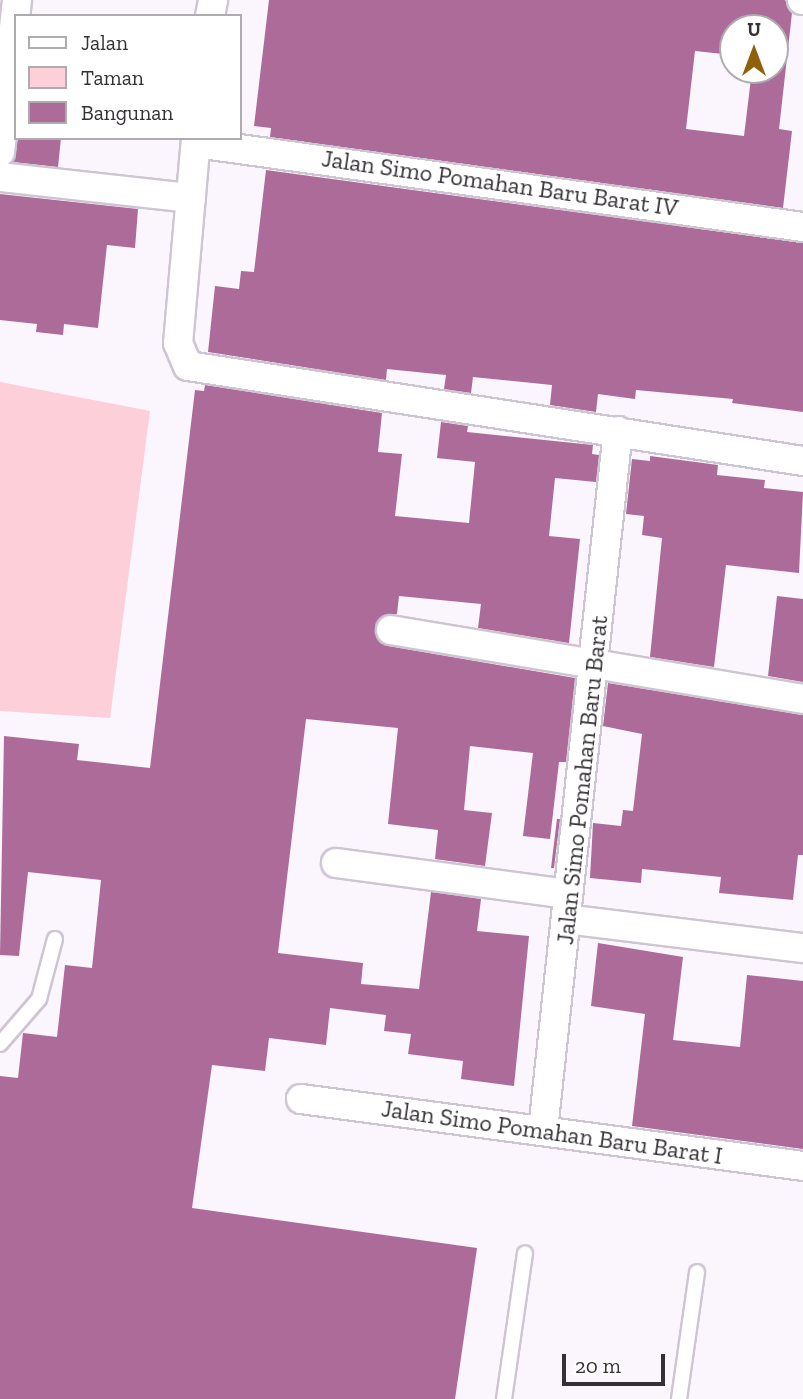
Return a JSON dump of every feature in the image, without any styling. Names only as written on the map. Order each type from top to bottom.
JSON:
[{"type":"street","points":[[0,152],[14,27]]},
{"type":"street","points":[[196,141],[178,343],[188,366],[803,461]]},
{"type":"street","name":"Jalan Simo Pomahan Baru Barat IV","points":[[196,141],[803,227]]},
{"type":"street","points":[[0,177],[191,198]]},
{"type":"street","name":"Jalan Simo Pomahan Baru Barat","points":[[543,1130],[596,664],[618,431]]},
{"type":"street","points":[[391,630],[803,699]]},
{"type":"street","points":[[337,863],[803,948]]},
{"type":"street","name":"Jalan Simo Pomahan Baru Barat I","points":[[301,1099],[803,1166]]},
{"type":"lane","points":[[0,1044],[39,999],[55,939]]},
{"type":"lane","points":[[504,1399],[525,1254]]},
{"type":"lane","points":[[679,1399],[697,1272]]},
{"type":"green space","points":[[0,382],[150,411],[110,718],[0,711]]},
{"type":"building","points":[[269,0],[785,0],[792,13],[789,40],[789,14],[719,14],[719,54],[695,51],[686,129],[744,136],[750,84],[784,84],[779,129],[792,131],[783,208],[270,137],[271,128],[254,126]]},
{"type":"building","points":[[18,140],[61,140],[58,167],[13,162]]},
{"type":"building","points":[[266,170],[803,243],[803,412],[732,403],[733,399],[636,390],[635,399],[598,394],[596,412],[550,405],[552,385],[473,377],[471,393],[444,389],[446,375],[387,369],[386,380],[208,352],[215,286],[239,289],[241,271],[254,272]]},
{"type":"building","points":[[0,194],[138,209],[135,248],[107,245],[98,328],[64,324],[63,335],[36,332],[37,324],[0,320]]},
{"type":"building","points":[[205,385],[382,413],[378,452],[402,454],[395,516],[469,523],[475,462],[437,458],[441,422],[468,426],[467,432],[593,445],[592,454],[599,455],[596,482],[555,478],[549,536],[580,539],[569,643],[478,628],[481,604],[399,596],[397,614],[385,615],[375,628],[380,642],[388,646],[575,678],[566,762],[559,762],[550,839],[523,836],[533,753],[470,746],[464,810],[492,813],[485,866],[435,859],[438,830],[388,824],[398,728],[306,719],[278,953],[363,963],[361,984],[419,989],[431,892],[481,899],[477,931],[529,936],[514,1086],[461,1079],[463,1061],[408,1054],[411,1034],[384,1031],[386,1015],[330,1008],[326,1045],[269,1038],[265,1071],[212,1065],[192,1208],[477,1248],[455,1399],[0,1399],[0,1076],[18,1078],[23,1033],[57,1037],[65,965],[92,968],[101,880],[28,872],[19,956],[0,955],[4,736],[79,744],[77,760],[150,768],[195,390],[204,391]]},
{"type":"building","points":[[650,456],[718,465],[717,475],[765,480],[764,488],[803,492],[799,573],[726,565],[714,667],[650,657],[662,538],[642,535],[644,516],[626,514],[632,459],[650,461]]},
{"type":"building","points":[[777,596],[803,599],[803,682],[768,676]]},
{"type":"building","points":[[608,683],[803,715],[803,855],[798,855],[793,900],[719,893],[721,877],[642,869],[641,883],[590,878],[593,823],[621,826],[623,810],[633,811],[642,734],[603,726]]},
{"type":"building","points":[[557,819],[560,819],[554,868],[551,868]]},
{"type":"building","points":[[598,943],[683,957],[673,1040],[740,1047],[747,975],[803,981],[803,1149],[632,1126],[645,1014],[591,1006]]}]
